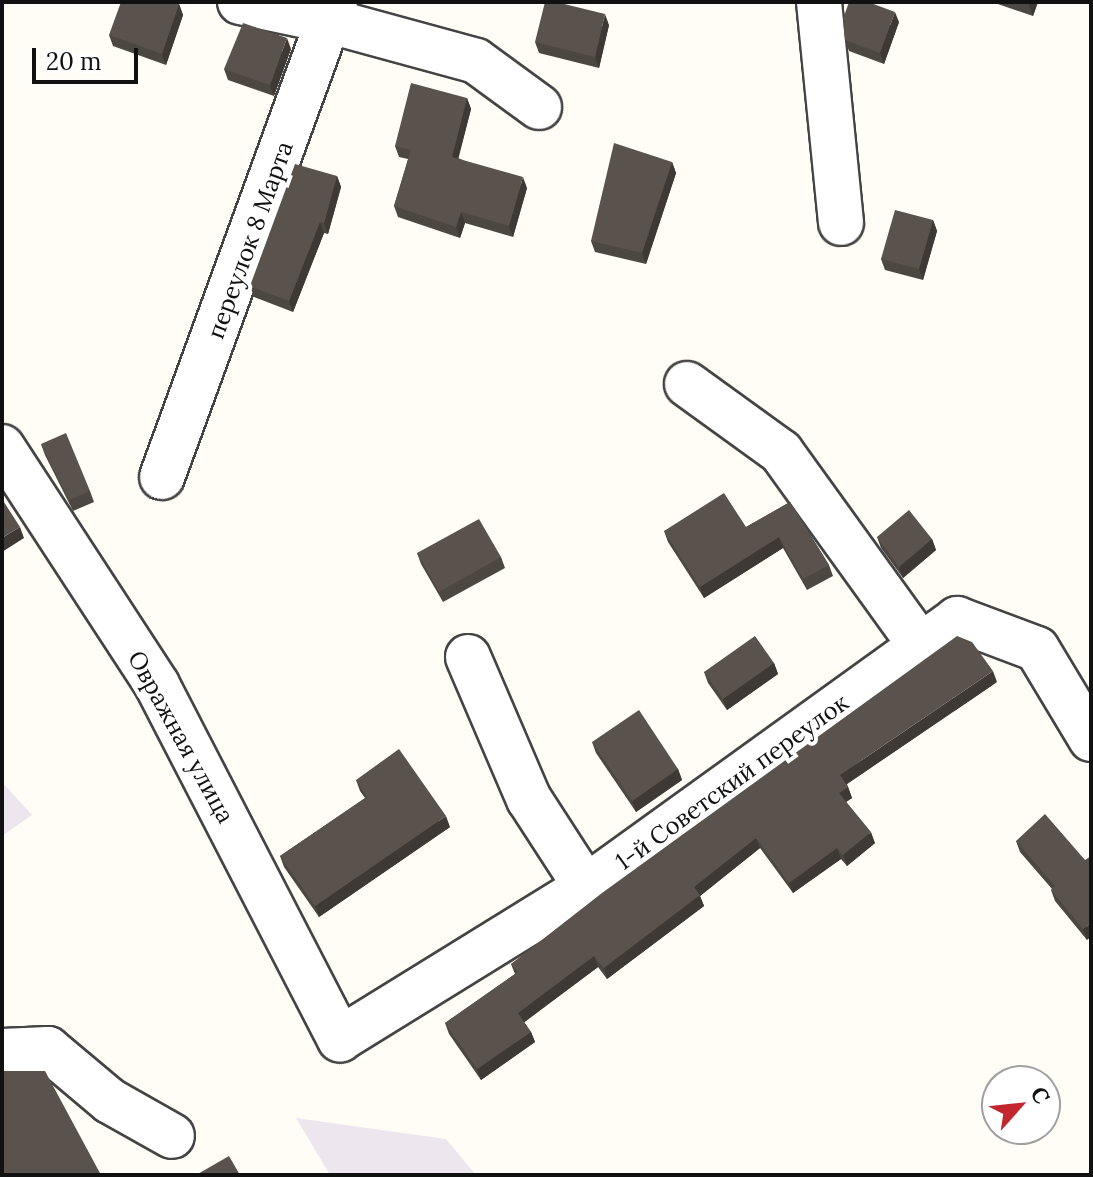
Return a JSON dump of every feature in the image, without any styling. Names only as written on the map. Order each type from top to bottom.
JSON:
[{"type":"street","points":[[240,2],[332,12],[476,61],[539,107]]},
{"type":"street","points":[[819,2],[841,223]]},
{"type":"street","name":"переулок 8 Марта","points":[[162,477],[332,12]]},
{"type":"street","points":[[687,384],[781,452],[921,646]]},
{"type":"street","name":"Овражная улица","points":[[2,447],[157,685],[340,1039]]},
{"type":"street","name":"1-й Советский переулок","points":[[340,1039],[586,887],[957,619],[1037,649],[1091,739]]},
{"type":"street","points":[[468,657],[529,799],[586,887]]},
{"type":"street","points":[[2,1051],[48,1049],[110,1101],[172,1136]]},
{"type":"shaded area","points":[[2,782],[32,815],[2,836]]},
{"type":"shaded area","points":[[296,1118],[446,1139],[476,1175],[330,1175]]},
{"type":"building","points":[[121,2],[179,4],[162,54],[109,35]]},
{"type":"building","points":[[545,2],[605,14],[595,57],[535,42]]},
{"type":"building","points":[[849,2],[868,2],[895,12],[880,53],[845,40],[843,19]]},
{"type":"building","points":[[243,23],[287,38],[270,85],[224,69]]},
{"type":"building","points":[[411,83],[467,98],[452,157],[523,177],[509,226],[461,212],[456,227],[394,206],[411,150],[395,146]]},
{"type":"building","points":[[614,143],[672,162],[642,253],[591,241]]},
{"type":"building","points":[[295,164],[337,176],[324,223],[320,222],[289,301],[250,286]]},
{"type":"building","points":[[895,210],[933,220],[919,269],[881,259]]},
{"type":"building","points":[[66,433],[90,491],[69,500],[41,444]]},
{"type":"building","points":[[724,493],[746,527],[790,502],[829,565],[803,579],[779,537],[700,587],[664,531]]},
{"type":"building","points":[[2,499],[20,527],[2,538]]},
{"type":"building","points":[[909,510],[932,539],[899,567],[877,537]]},
{"type":"building","points":[[479,519],[501,557],[439,592],[417,553]]},
{"type":"building","points":[[755,636],[774,663],[723,699],[704,672]]},
{"type":"building","points":[[957,636],[972,642],[993,671],[840,775],[848,787],[839,793],[871,832],[843,855],[837,848],[789,883],[756,838],[694,887],[700,895],[604,968],[594,956],[518,1013],[531,1032],[477,1069],[445,1023],[518,972],[511,964],[602,893]]},
{"type":"building","points":[[639,710],[678,769],[632,801],[592,742]]},
{"type":"building","points":[[399,749],[446,816],[315,906],[280,856],[367,797],[356,780]]},
{"type":"building","points":[[1045,814],[1085,860],[1091,856],[1091,923],[1083,929],[1051,890],[1055,886],[1016,841]]},
{"type":"building","points":[[2,1071],[45,1071],[101,1175],[2,1175]]},
{"type":"building","points":[[229,1156],[240,1175],[196,1175]]}]
